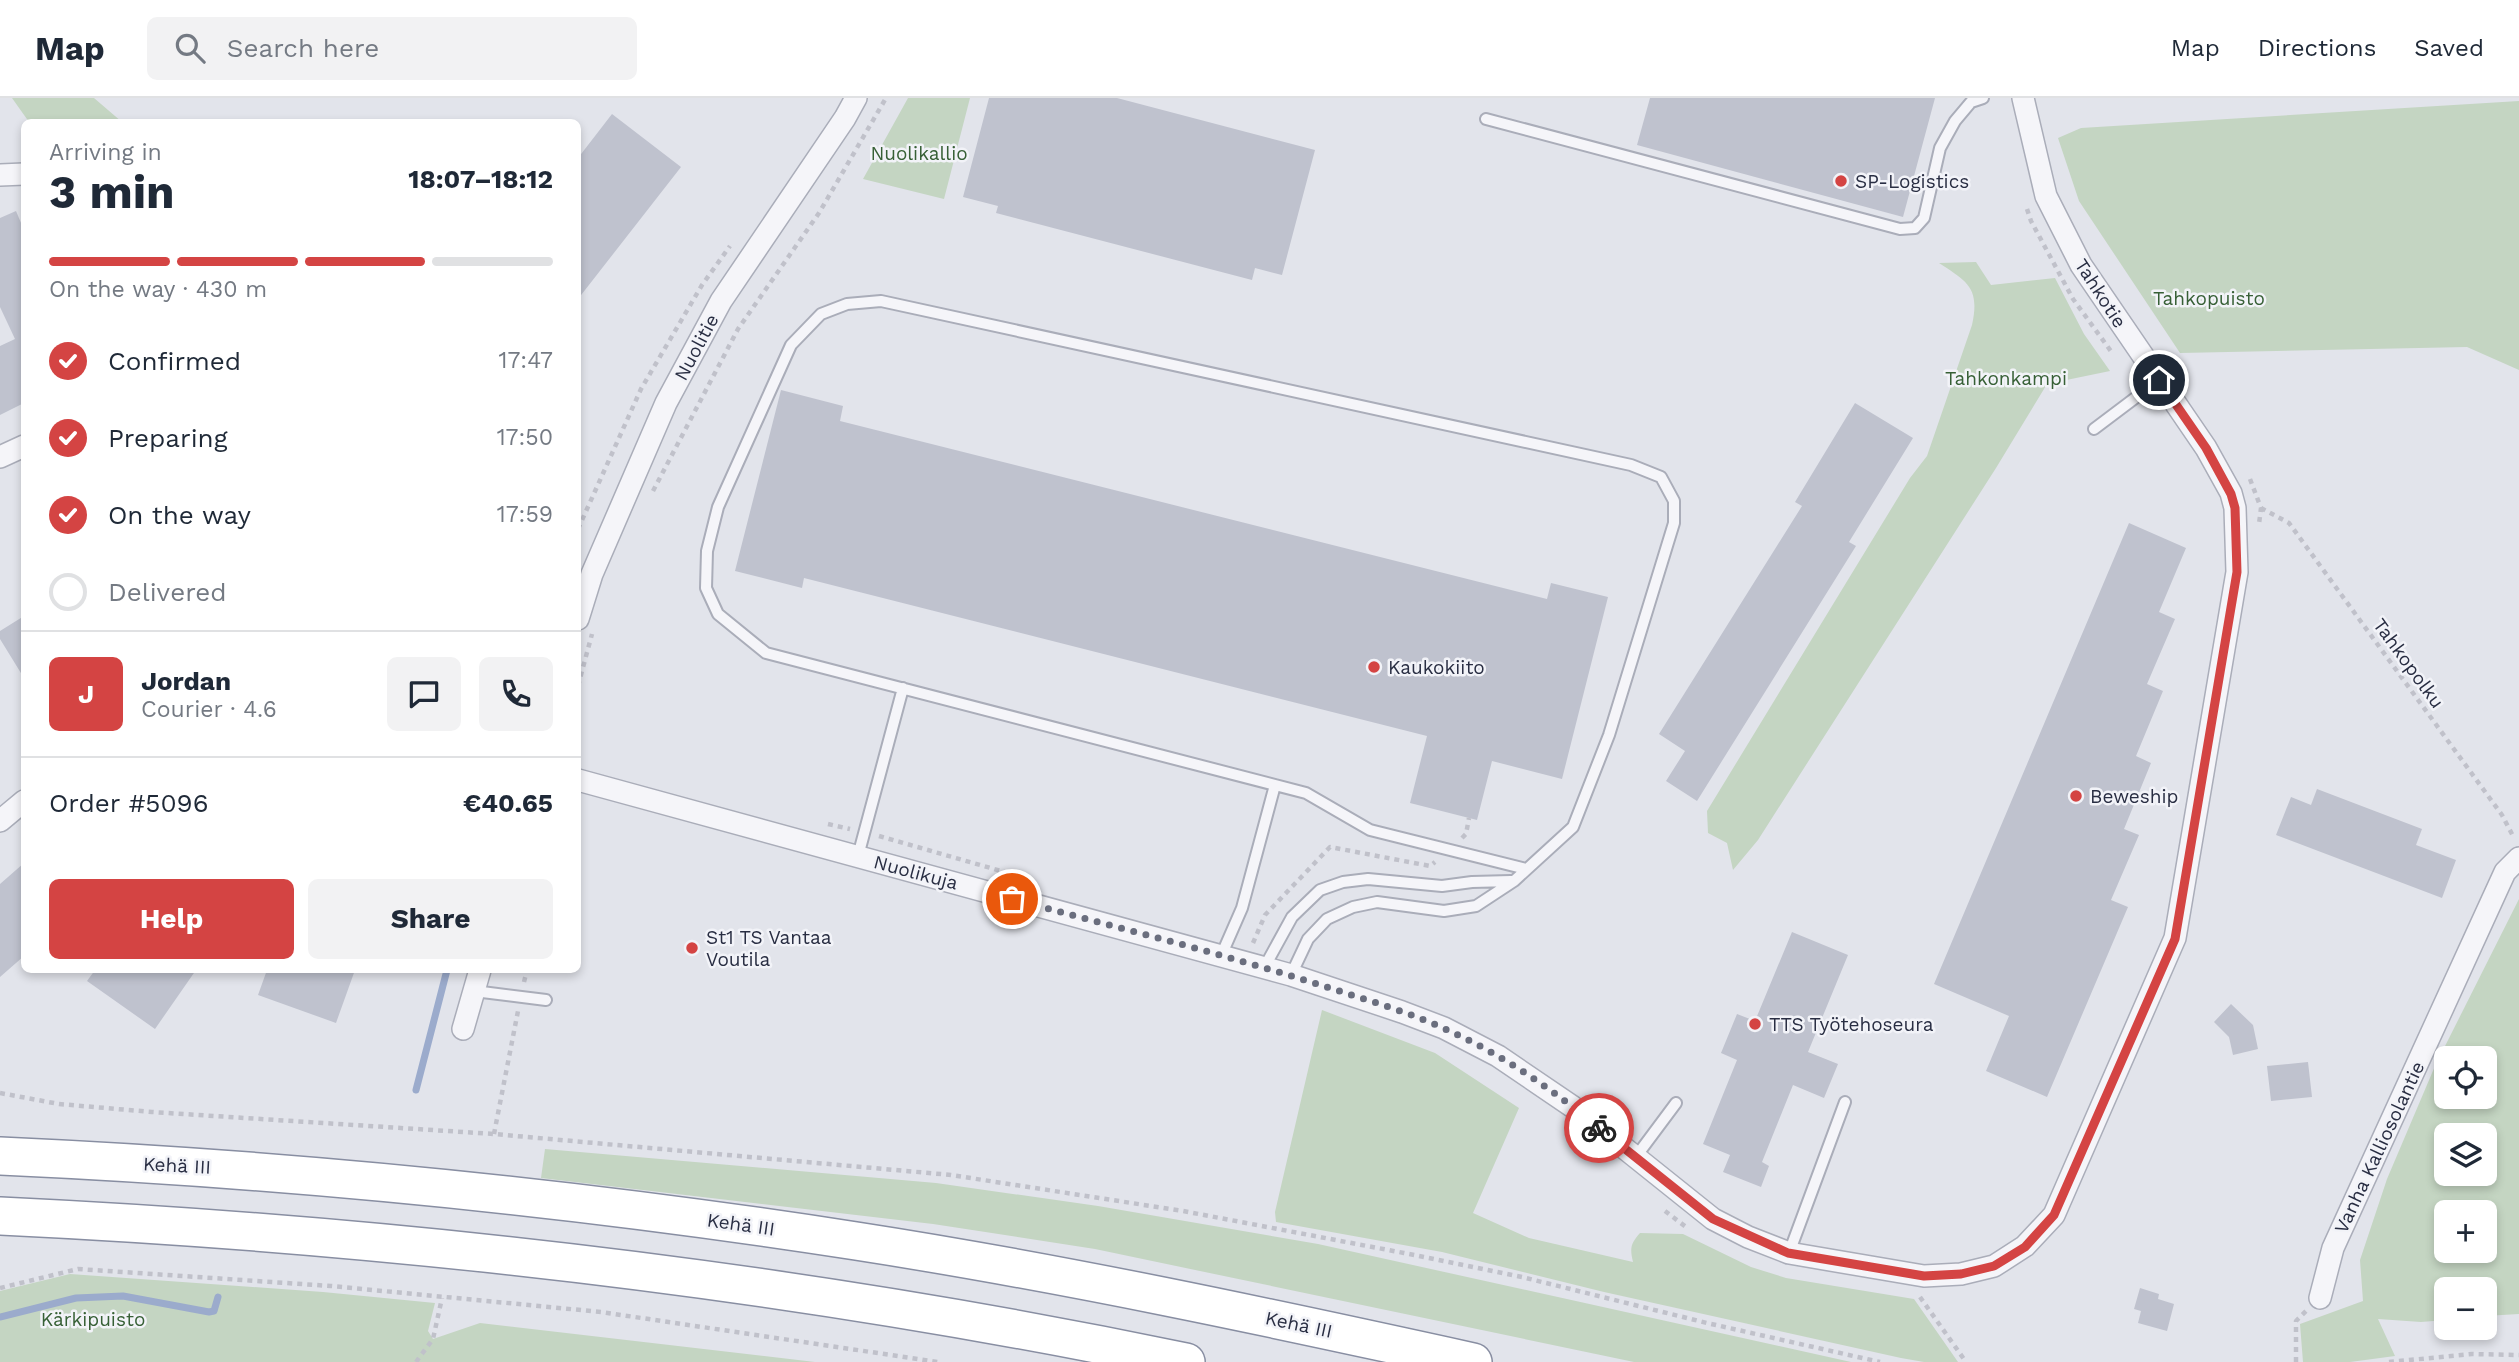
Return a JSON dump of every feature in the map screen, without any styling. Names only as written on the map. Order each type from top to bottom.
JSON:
[{"type":"highway","name":"Kehä III","points":[[0,1156],[242,1169],[439,1187],[661,1213],[857,1241],[1009,1267],[1258,1315],[1472,1362]]},
{"type":"highway","points":[[0,1216],[113,1221],[416,1245],[646,1272],[862,1304],[1186,1362]]},
{"type":"street","name":"Nuolitie","points":[[586,622],[593,574],[666,403],[721,301],[839,129],[856,98]]},
{"type":"street","name":"Tahkotie","points":[[2023,98],[2046,196],[2081,265],[2150,386],[2206,448],[2231,494],[2235,508]]},
{"type":"street","points":[[0,175],[21,174]]},
{"type":"street","points":[[0,457],[21,447]]},
{"type":"street","name":"Nuolikuja","points":[[581,781],[858,856],[1268,959],[1291,975],[1444,1028],[1487,1051],[1556,1094],[1713,1219],[1788,1253],[1924,1276],[1961,1274],[1994,1266],[2025,1247],[2054,1215],[2175,939],[2237,572],[2235,508]]},
{"type":"street","points":[[0,821],[21,804]]},
{"type":"street","name":"Vanha Kalliosolantie","points":[[2320,1298],[2333,1248],[2505,872],[2519,858]]},
{"type":"street","points":[[463,1029],[479,973]]},
{"type":"lane","points":[[1486,119],[1900,229],[1915,228],[1924,218],[1940,148],[1955,121],[1971,102],[1983,98]]},
{"type":"lane","points":[[1291,975],[1308,939],[1327,919],[1353,907],[1377,902],[1444,911],[1476,906],[1514,881],[1573,827],[1609,735],[1674,523],[1674,501],[1661,477],[1631,465],[881,301],[847,304],[821,314],[791,345],[718,507],[707,551],[706,588],[718,614],[766,653],[1306,793],[1370,830],[1526,869]]},
{"type":"lane","points":[[2094,429],[2150,386]]},
{"type":"lane","points":[[858,856],[903,688]]},
{"type":"lane","points":[[1225,947],[1242,908],[1275,785]]},
{"type":"lane","points":[[1268,959],[1292,917],[1320,890],[1343,882],[1368,879],[1443,886],[1514,881]]},
{"type":"lane","points":[[474,991],[546,1000]]},
{"type":"lane","points":[[1788,1253],[1844,1102]]},
{"type":"lane","points":[[1636,1158],[1676,1103]]},
{"type":"path","points":[[647,503],[737,329],[819,212],[886,98]]},
{"type":"path","points":[[2024,200],[2031,221],[2073,299],[2150,386]]},
{"type":"path","points":[[2248,476],[2261,508],[2257,532]]},
{"type":"path","name":"Tahkopolku","points":[[2261,508],[2289,523],[2502,815],[2519,849]]},
{"type":"path","points":[[581,662],[586,622]]},
{"type":"path","points":[[826,824],[864,831],[1021,877]]},
{"type":"path","points":[[1225,947],[1268,959]]},
{"type":"path","points":[[494,1134],[526,973]]},
{"type":"path","points":[[0,1093],[59,1104],[494,1134],[951,1175],[1157,1207],[1521,1277],[1880,1362]]},
{"type":"path","points":[[1661,1208],[1694,1232]]},
{"type":"path","points":[[0,1287],[78,1269],[331,1286],[601,1312],[938,1362]]},
{"type":"path","points":[[1927,1295],[1918,1294],[1966,1362]]},
{"type":"path","points":[[416,1362],[433,1339],[442,1298]]},
{"type":"path","points":[[2296,1362],[2296,1321],[2320,1298]]},
{"type":"path","points":[[2389,1362],[2472,1354],[2519,1355]]},
{"type":"green space","points":[[12,98],[94,98],[118,119],[27,119]]},
{"type":"green space","name":"Nuolikallio","points":[[908,98],[970,98],[944,199],[863,179]]},
{"type":"green space","name":"Tahkopuisto","points":[[2519,101],[2519,370],[2467,347],[2180,353],[2079,201],[2058,138],[2081,128]]},
{"type":"green space","name":"Tahkonkampi","points":[[1976,262],[1991,285],[2055,278],[2084,334],[2110,371],[2047,384],[1758,840],[1733,870],[1727,843],[1708,833],[1707,811],[1910,478],[1927,456],[1972,325],[1974,312],[1973,294],[1969,287],[1958,275],[1939,263]]},
{"type":"green space","points":[[2519,899],[2519,1314],[2497,1315],[2497,1277],[2434,1277],[2434,1321],[2378,1319],[2395,1356],[2350,1362],[2303,1362],[2300,1324],[2363,1301],[2360,1260],[2387,1179],[2434,1068],[2434,1109],[2497,1109],[2497,1046],[2445,1046]]},
{"type":"green space","points":[[1322,1010],[1435,1053],[1519,1108],[1473,1213],[1529,1238],[1633,1262],[1632,1247],[1640,1233],[1683,1234],[1751,1267],[1786,1278],[1914,1299],[1958,1362],[1924,1362],[1901,1358],[1604,1292],[1442,1252],[1276,1222],[1275,1212]]},
{"type":"green space","points":[[545,1149],[936,1183],[1098,1206],[1318,1244],[1851,1362],[1634,1362],[1095,1249],[933,1224],[541,1178]]},
{"type":"green space","name":"Kärkipuisto","points":[[70,1274],[435,1303],[428,1331],[433,1339],[480,1323],[815,1362],[0,1362],[0,1291]]},
{"type":"building","points":[[989,98],[1117,98],[1315,150],[1282,275],[1255,268],[1252,280],[996,213],[998,206],[963,197]]},
{"type":"building","name":"SP-Logistics","points":[[1650,98],[1935,98],[1903,217],[1637,145]]},
{"type":"building","points":[[612,114],[681,167],[581,295],[581,154]]},
{"type":"building","points":[[16,211],[21,223],[21,404],[0,415],[0,346],[15,339],[0,307],[0,218]]},
{"type":"building","name":"Kaukokiito","points":[[781,390],[843,406],[840,421],[1547,599],[1551,583],[1608,597],[1562,779],[1492,761],[1477,820],[1410,803],[1427,736],[804,578],[802,588],[735,571]]},
{"type":"building","points":[[1855,403],[1913,438],[1849,542],[1856,546],[1697,801],[1666,781],[1685,751],[1659,734],[1802,506],[1795,502]]},
{"type":"building","name":"Beweship","points":[[2129,523],[2186,548],[2159,612],[2175,619],[2147,684],[2163,691],[2136,756],[2151,763],[2124,829],[2139,835],[2111,900],[2128,907],[2047,1097],[1986,1071],[2009,1016],[1934,984]]},
{"type":"building","points":[[21,618],[21,673],[0,639],[0,631]]},
{"type":"building","points":[[2317,789],[2422,829],[2416,845],[2456,860],[2442,898],[2276,835],[2291,797],[2311,805]]},
{"type":"building","points":[[21,866],[21,959],[0,977],[0,884]]},
{"type":"building","points":[[1792,932],[1848,955],[1808,1052],[1838,1064],[1824,1098],[1793,1085],[1762,1162],[1769,1166],[1761,1187],[1723,1172],[1730,1155],[1703,1144],[1737,1060],[1721,1053],[1737,1014],[1755,1021]]},
{"type":"building","points":[[93,973],[194,973],[155,1029],[87,981]]},
{"type":"building","points":[[266,973],[354,973],[336,1023],[258,995]]},
{"type":"building","points":[[2231,1004],[2253,1025],[2258,1049],[2233,1055],[2229,1037],[2214,1022]]},
{"type":"building","points":[[2308,1062],[2312,1097],[2271,1101],[2267,1066]]},
{"type":"building","points":[[2140,1288],[2159,1294],[2158,1299],[2174,1304],[2167,1331],[2138,1323],[2141,1311],[2134,1309]]},
{"type":"waterway","points":[[416,1090],[446,973]]},
{"type":"waterway","points":[[0,1317],[76,1298],[123,1296],[209,1312],[214,1311],[218,1297]]},
{"type":"way so far","points":[[1012,899],[1291,975],[1444,1028],[1498,1056],[1539,1082],[1599,1128]]},
{"type":"place","name":"SP-Logistics","points":[[1841,181]]},
{"type":"place","name":"Kaukokiito","points":[[1374,667]]},
{"type":"place","name":"Beweship","points":[[2076,796]]},
{"type":"place","name":"St1 TS Vantaa Voutila","points":[[692,948]]},
{"type":"place","name":"TTS Työtehoseura","points":[[1755,1024]]},
{"type":"route","points":[[1599,1128],[1713,1219],[1788,1253],[1924,1276],[1961,1274],[1994,1266],[2025,1247],[2054,1215],[2175,939],[2237,572],[2235,508],[2231,494],[2206,448],[2159,380]]}]
